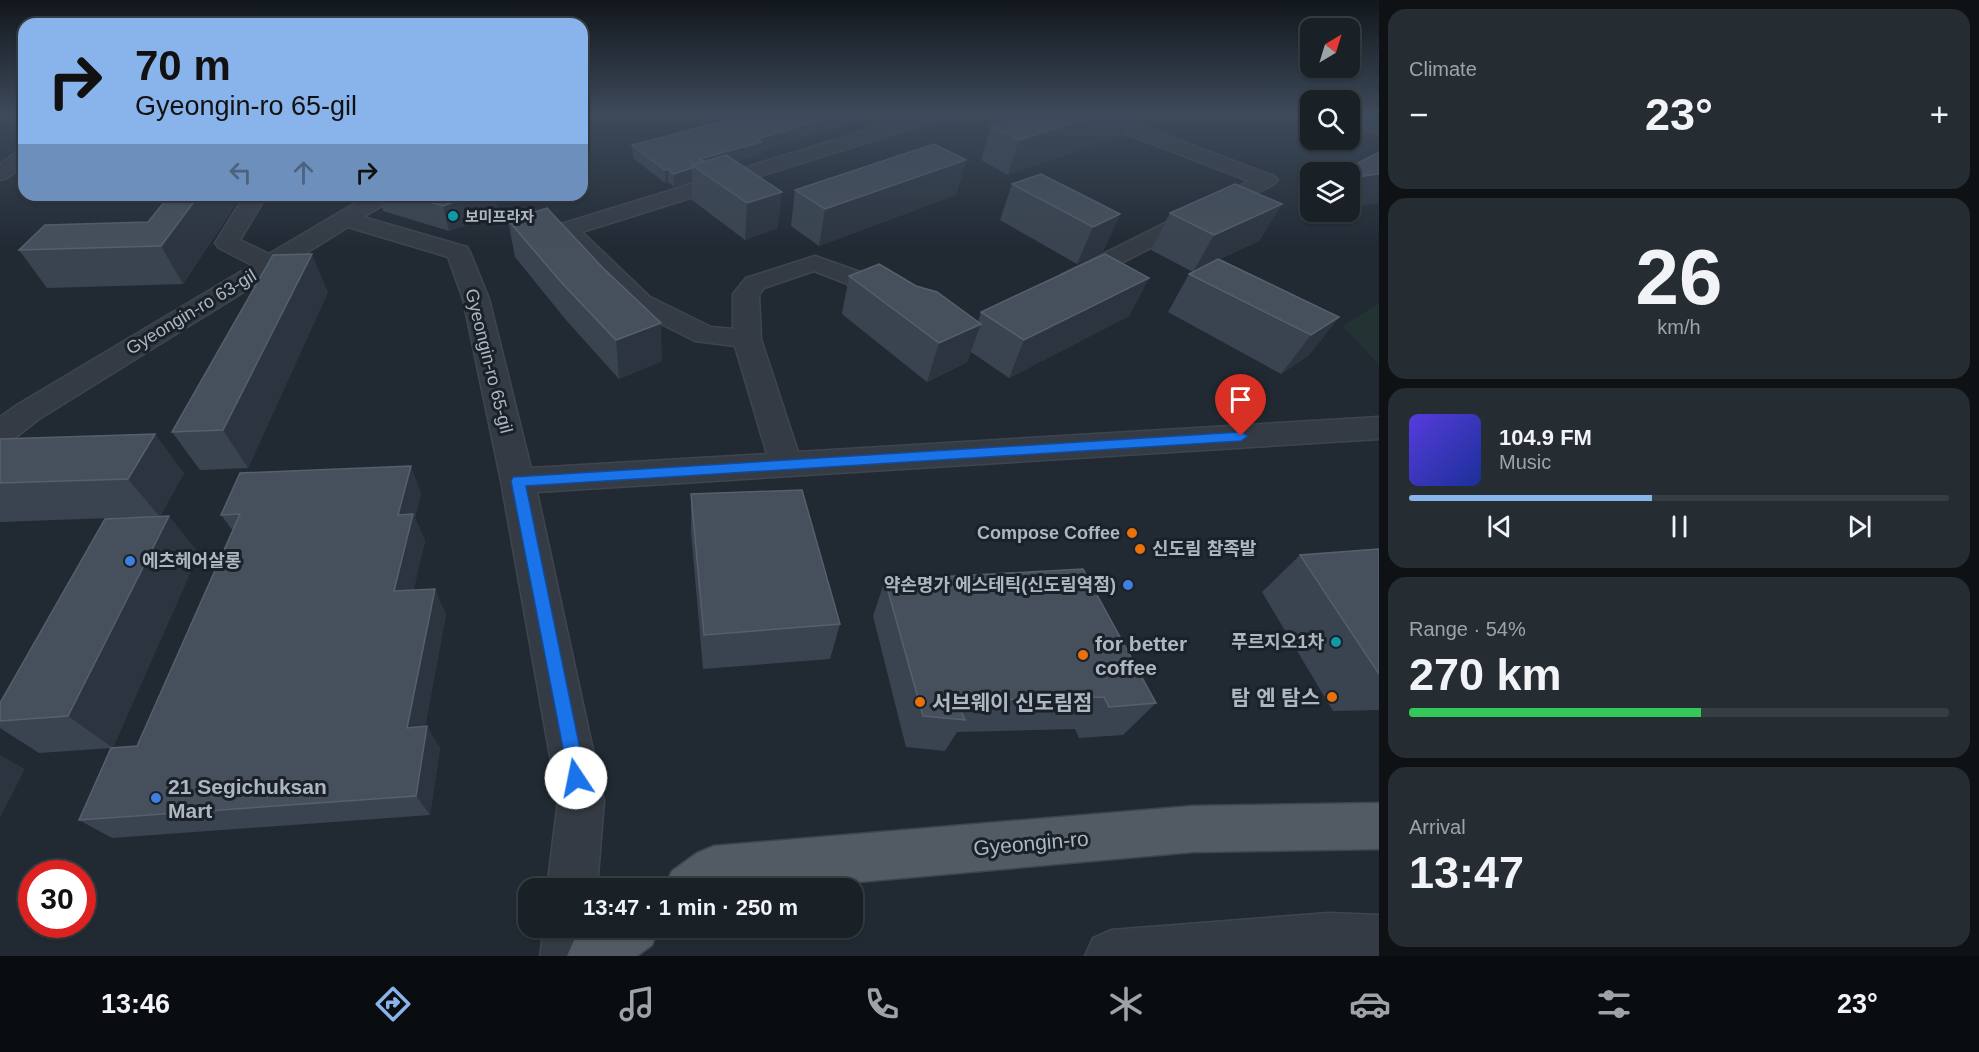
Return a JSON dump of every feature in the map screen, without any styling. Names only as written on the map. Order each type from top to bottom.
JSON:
[{"type":"main road","name":"Gyeongin-ro","points":[[703,878],[714,870],[1193,829],[1379,826]]},
{"type":"main road","points":[[593,956],[618,938]]},
{"type":"street","points":[[747,339],[705,335],[641,303],[566,230],[795,159]]},
{"type":"street","points":[[1050,290],[1267,180],[1210,159]]},
{"type":"street","points":[[0,174],[18,160]]},
{"type":"street","points":[[252,201],[226,243],[270,264]]},
{"type":"street","name":"Gyeongin-ro 63-gil","points":[[0,433],[28,412],[374,201]]},
{"type":"street","name":"Gyeongin-ro 65-gil","points":[[345,219],[458,252],[476,299],[518,481],[581,801],[573,878]]},
{"type":"street","points":[[786,464],[747,339],[746,294],[755,283],[816,263],[854,278],[907,311]]},
{"type":"street","points":[[518,481],[1379,428]]},
{"type":"street","points":[[566,956],[568,938]]},
{"type":"street","points":[[1111,956],[1329,939],[1379,940]]},
{"type":"shaded area","points":[[1379,303],[1379,365],[1343,326]]},
{"type":"building","points":[[650,159],[701,159],[703,161],[692,165],[692,168],[674,174],[668,169],[665,170]]},
{"type":"building","points":[[714,159],[731,159],[782,192],[747,203],[692,165]]},
{"type":"building","points":[[890,159],[966,160],[825,209],[795,190]]},
{"type":"building","points":[[1366,159],[1379,159],[1379,174],[1360,177],[1360,162]]},
{"type":"building","points":[[1041,174],[1120,214],[1093,227],[1012,184]]},
{"type":"building","points":[[1235,184],[1282,204],[1214,235],[1170,213]]},
{"type":"building","points":[[165,201],[195,201],[161,246],[19,250],[45,225],[148,222]]},
{"type":"building","points":[[426,201],[457,201],[443,206]]},
{"type":"building","points":[[547,208],[602,267],[661,323],[616,340],[561,282],[508,220]]},
{"type":"building","points":[[312,254],[223,430],[172,432],[273,255]]},
{"type":"building","points":[[1105,254],[1149,278],[1024,340],[981,312]]},
{"type":"building","points":[[1218,259],[1339,317],[1311,335],[1189,274]]},
{"type":"building","points":[[879,264],[916,286],[937,292],[981,324],[939,343],[849,276]]},
{"type":"building","points":[[155,434],[128,479],[0,483],[0,439]]},
{"type":"building","points":[[411,466],[398,515],[413,514],[394,591],[435,589],[407,728],[427,726],[416,796],[79,820],[111,748],[137,746],[240,514],[221,515],[240,473]]},
{"type":"building","points":[[802,490],[840,624],[704,635],[691,494]]},
{"type":"building","points":[[169,516],[68,716],[0,721],[0,703],[105,519]]},
{"type":"building","points":[[1379,549],[1379,674],[1300,555]]},
{"type":"building","points":[[1083,569],[1156,703],[1109,707],[1104,697],[956,701],[965,720],[923,716],[885,580]]},
{"type":"place","name":"보미프라자","points":[[453,216]]},
{"type":"place","name":"Compose Coffee","points":[[1132,533]]},
{"type":"place","name":"신도림 참족발","points":[[1140,549]]},
{"type":"place","name":"에츠헤어살롱","points":[[130,561]]},
{"type":"place","name":"약손명가 에스테틱(신도림역점)","points":[[1128,585]]},
{"type":"place","name":"푸르지오1차","points":[[1336,642]]},
{"type":"place","name":"for better coffee","points":[[1083,655]]},
{"type":"place","name":"탐 엔 탐스","points":[[1332,697]]},
{"type":"place","name":"서브웨이 신도림점","points":[[920,702]]},
{"type":"place","name":"21 Segichuksan Mart","points":[[156,798]]},
{"type":"route","points":[[576,778],[518,481],[1241,436]]}]
